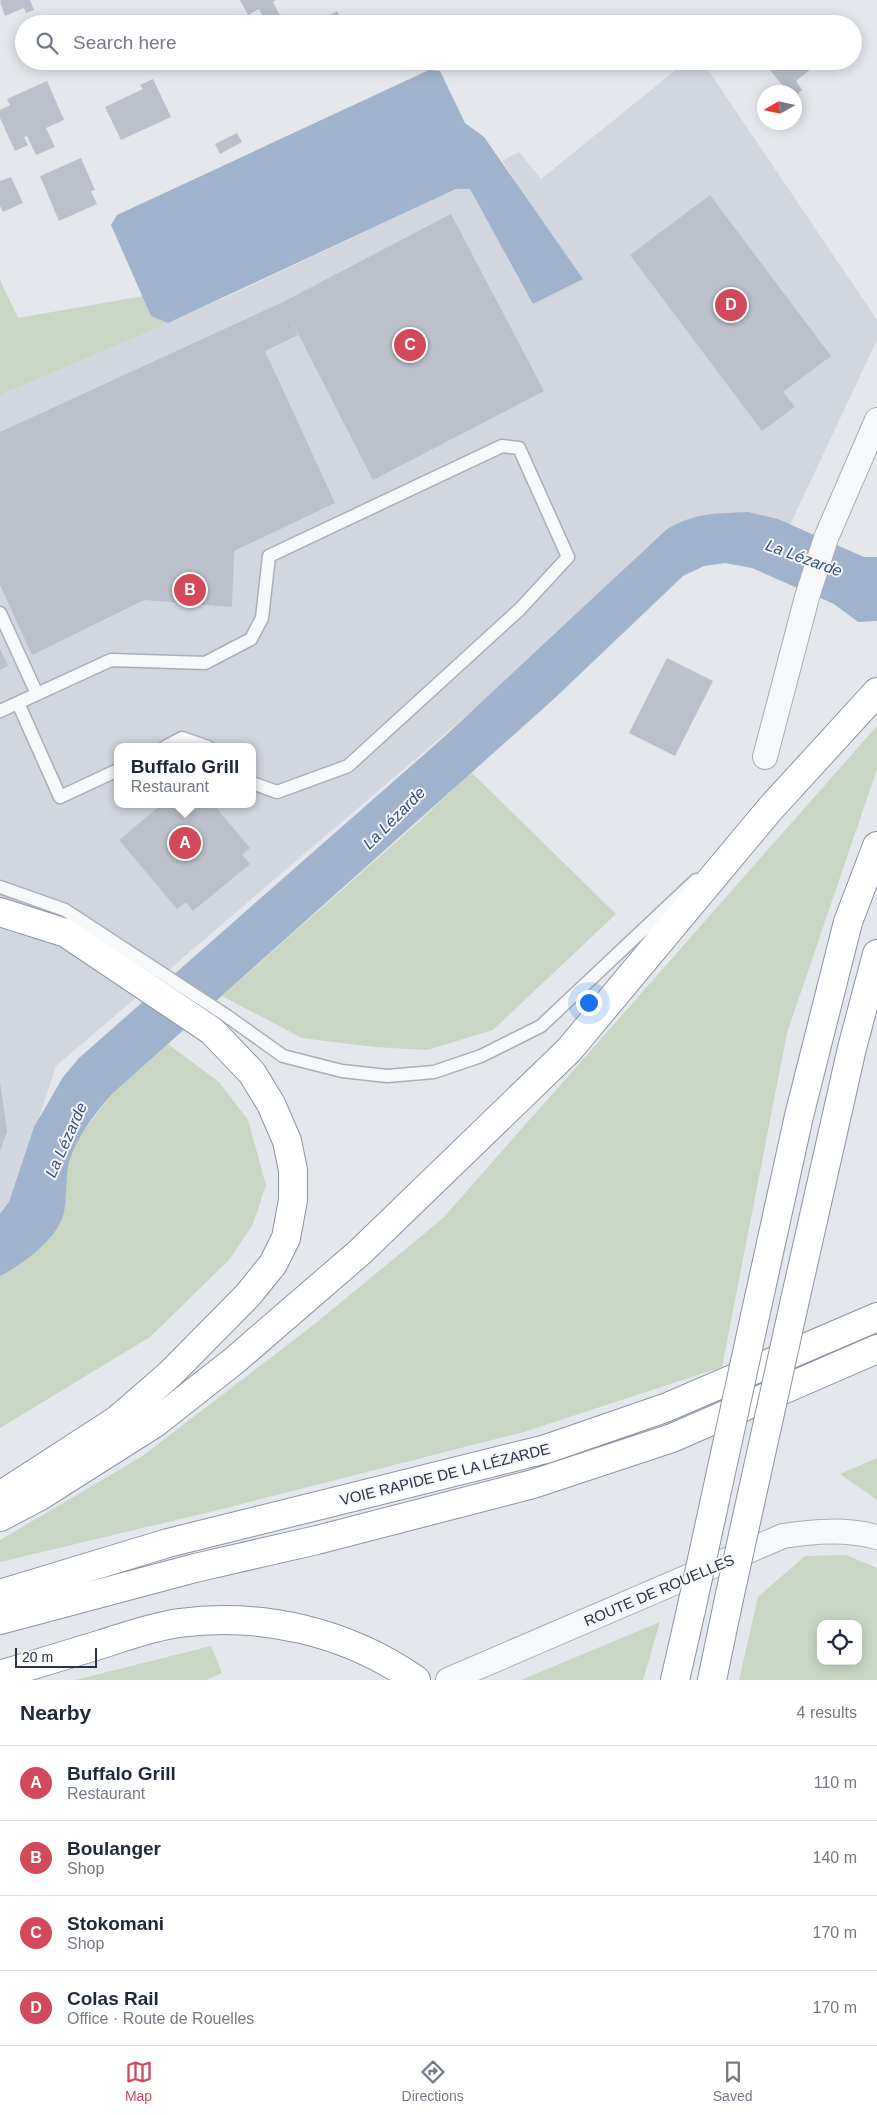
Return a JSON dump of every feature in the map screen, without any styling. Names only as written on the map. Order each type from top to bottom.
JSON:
[{"type":"highway","points":[[0,1517],[40,1496],[155,1423],[235,1360],[360,1252],[569,1050],[770,809],[877,692]]},
{"type":"highway","points":[[675,1680],[799,1116],[848,922],[877,846]]},
{"type":"highway","points":[[0,912],[66,933],[142,972],[220,1023],[271,1104],[288,1141],[293,1177],[293,1200],[286,1238],[273,1264],[248,1295],[170,1374],[117,1420],[0,1496]]},
{"type":"highway","points":[[712,1680],[852,1048],[877,954]]},
{"type":"highway","points":[[852,1048],[877,987]]},
{"type":"highway","name":"VOIE RAPIDE DE LA LÉZARDE","points":[[0,1594],[168,1543],[546,1449],[665,1408],[877,1317]]},
{"type":"highway","name":"VOIE RAPIDE DE LA LÉZARDE","points":[[0,1620],[195,1568],[317,1540],[533,1484],[672,1438],[877,1349]]},
{"type":"highway","points":[[0,1675],[136,1633],[178,1624],[224,1620],[314,1631],[340,1639],[388,1660],[416,1680]]},
{"type":"street","points":[[765,757],[807,597],[826,538],[877,420]]},
{"type":"street","name":"ROUTE DE ROUELLES","points":[[448,1680],[784,1536],[822,1530],[858,1532],[877,1536]]},
{"type":"lane","points":[[0,711],[111,660],[205,663],[251,638],[262,618],[269,556],[502,446],[519,448],[568,557],[520,609],[348,766],[277,792],[256,784]]},
{"type":"lane","points":[[0,613],[37,694]]},
{"type":"lane","points":[[18,703],[60,797],[114,772]]},
{"type":"lane","points":[[173,743],[182,738],[196,743]]},
{"type":"lane","points":[[220,1023],[283,1056],[342,1071],[387,1076],[434,1072],[480,1056],[541,1026],[770,809]]},
{"type":"lane","points":[[0,887],[65,910],[142,972]]},
{"type":"shaded area","name":"La Lézarde","points":[[676,70],[708,70],[877,320],[877,340],[788,529],[694,521],[56,1066],[7,1215],[0,1218],[0,395],[229,296],[456,189],[470,189],[534,304],[511,174],[502,161],[519,152],[541,179]]},
{"type":"green space","points":[[0,280],[18,318],[143,296],[151,316],[168,323],[0,395]]},
{"type":"green space","points":[[877,726],[877,769],[787,1033],[722,1367],[524,1432],[218,1510],[0,1562],[0,1540],[141,1457],[316,1323],[443,1218]]},
{"type":"green space","points":[[471,772],[616,914],[493,1030],[427,1050],[374,1047],[302,1038],[222,996],[420,821]]},
{"type":"green space","points":[[168,1044],[219,1082],[248,1120],[266,1185],[253,1224],[229,1260],[150,1337],[0,1428],[0,1239],[112,1094]]},
{"type":"green space","points":[[877,1458],[877,1500],[840,1474]]},
{"type":"green space","points":[[846,1555],[877,1568],[877,1680],[739,1680],[758,1597],[805,1556]]},
{"type":"green space","points":[[660,1622],[643,1680],[521,1680]]},
{"type":"green space","points":[[211,1646],[222,1673],[206,1680],[75,1680]]},
{"type":"water","points":[[429,70],[440,71],[465,123],[484,137],[583,279],[533,304],[470,189],[456,189],[168,323],[151,316],[111,225],[117,215]]},
{"type":"water","points":[[748,512],[778,519],[864,557],[877,557],[877,621],[858,622],[834,604],[752,568],[725,563],[704,566],[683,576],[556,697],[112,1094],[90,1121],[70,1158],[64,1212],[61,1222],[47,1241],[29,1258],[0,1276],[0,1214],[9,1202],[34,1127],[63,1077],[79,1058],[444,737],[666,530],[676,524],[696,517]]},
{"type":"building","points":[[30,0],[34,10],[26,13],[24,8],[5,16],[0,1]]},
{"type":"building","points":[[240,0],[276,0],[273,2],[279,14],[282,15],[262,15],[259,9],[248,15]]},
{"type":"building","points":[[337,11],[339,15],[330,15]]},
{"type":"building","points":[[770,70],[810,70],[796,81],[799,85],[782,85]]},
{"type":"building","points":[[153,79],[171,117],[121,140],[105,107],[143,89],[140,85]]},
{"type":"building","points":[[47,81],[64,120],[46,128],[55,147],[36,155],[27,136],[24,137],[28,145],[15,151],[0,118],[0,110],[10,105],[7,99]]},
{"type":"building","points":[[237,133],[242,142],[220,154],[215,144]]},
{"type":"building","points":[[81,158],[95,190],[91,191],[97,204],[59,221],[40,176]]},
{"type":"building","points":[[11,177],[23,203],[3,212],[0,206],[0,181]]},
{"type":"building","points":[[710,195],[831,356],[783,392],[795,407],[762,431],[630,255]]},
{"type":"building","points":[[451,214],[544,391],[373,480],[287,312],[298,335],[265,351],[335,503],[234,551],[232,607],[144,600],[32,655],[0,585],[0,432],[283,302]]},
{"type":"building","points":[[0,649],[8,666],[0,670]]},
{"type":"building","points":[[667,658],[713,681],[675,756],[629,733]]},
{"type":"building","points":[[157,808],[216,808],[250,848],[242,855],[250,864],[193,911],[186,902],[177,909],[119,840]]},
{"type":"building","points":[[0,1081],[7,1132],[0,1151]]},
{"type":"place","name":"Colas Rail","points":[[731,305]]},
{"type":"place","name":"Stokomani","points":[[410,345]]},
{"type":"place","name":"Boulanger","points":[[190,590]]},
{"type":"place","name":"Buffalo Grill","points":[[185,843]]}]
